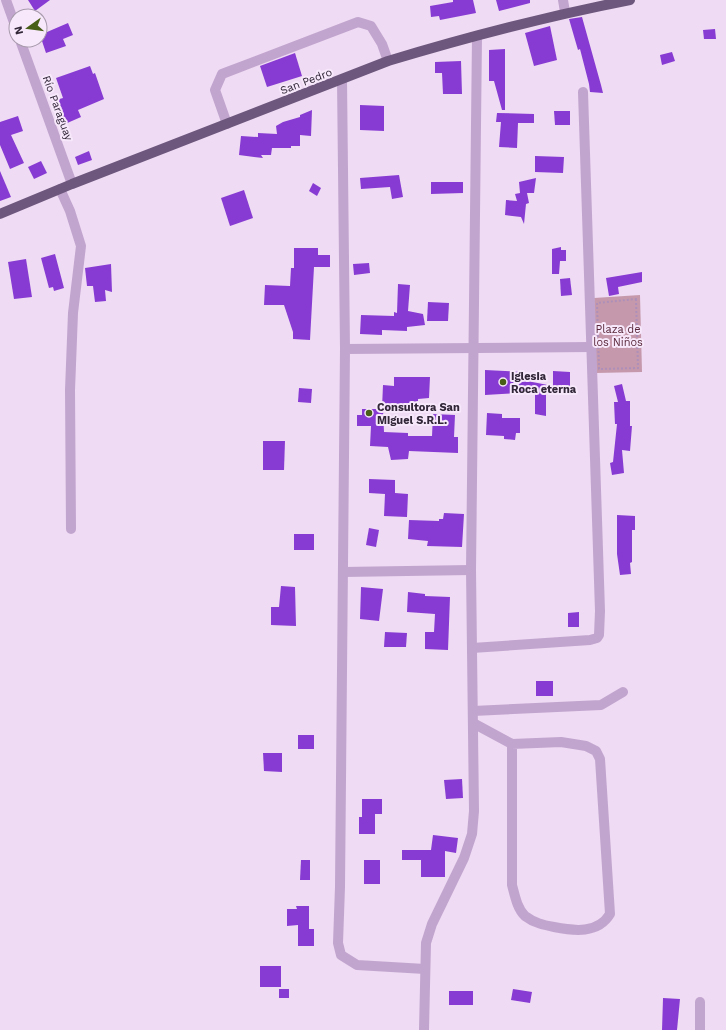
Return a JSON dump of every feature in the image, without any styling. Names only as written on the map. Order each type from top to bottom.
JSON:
[{"type":"main road","name":"San Pedro","points":[[0,214],[72,184],[388,61],[565,12],[630,0]]},
{"type":"street","points":[[563,0],[565,12]]},
{"type":"street","points":[[227,124],[215,90],[222,74],[358,22],[371,26],[382,44],[388,61]]},
{"type":"street","points":[[424,1030],[426,943],[430,930],[464,858],[472,834],[474,811],[471,570],[477,36]]},
{"type":"street","name":"Río Paraguay","points":[[23,48],[72,184]]},
{"type":"street","points":[[342,80],[345,349],[338,943],[341,955],[357,965],[425,969]]},
{"type":"street","points":[[472,648],[590,640],[597,638],[599,635],[600,610],[583,92]]},
{"type":"street","points":[[60,189],[70,211],[81,246],[73,313],[71,529]]},
{"type":"street","points":[[345,349],[591,347]]},
{"type":"street","points":[[343,572],[471,570]]},
{"type":"street","points":[[472,711],[601,705],[623,692]]},
{"type":"street","points":[[473,723],[512,744],[561,742],[586,746],[596,751],[600,758],[610,914],[605,921],[595,927],[578,931],[536,923],[525,916],[516,903],[512,885],[512,744]]},
{"type":"street","points":[[700,1002],[700,1030]]},
{"type":"path","points":[[636,299],[638,368],[599,369],[597,303],[636,299]]},
{"type":"green space","name":"Plaza de los Niños","points":[[640,295],[642,372],[596,373],[594,298]]},
{"type":"building","points":[[28,0],[50,0],[39,8],[33,8]]},
{"type":"building","points":[[453,0],[473,0],[476,13],[440,20],[439,16],[431,17],[430,6],[453,2]]},
{"type":"building","points":[[496,0],[530,0],[530,3],[499,11]]},
{"type":"building","points":[[582,17],[603,93],[590,92],[580,49],[578,50],[569,19]]},
{"type":"building","points":[[68,23],[73,35],[63,39],[66,46],[46,53],[44,48],[48,48],[48,32]]},
{"type":"building","points":[[550,26],[557,60],[534,66],[525,33]]},
{"type":"building","points":[[715,29],[716,39],[704,39],[703,30]]},
{"type":"building","points":[[505,49],[505,110],[502,110],[494,81],[489,81],[489,50]]},
{"type":"building","points":[[672,52],[675,61],[662,65],[660,55]]},
{"type":"building","points":[[295,53],[302,76],[267,87],[260,66]]},
{"type":"building","points":[[461,61],[462,94],[443,94],[442,73],[435,73],[435,62]]},
{"type":"building","points":[[90,66],[93,74],[95,73],[104,99],[78,110],[81,117],[65,124],[56,100],[63,98],[56,78]]},
{"type":"building","points":[[360,105],[384,106],[384,131],[360,130]]},
{"type":"building","points":[[312,110],[311,136],[300,135],[300,146],[291,146],[291,148],[272,148],[271,155],[261,155],[263,158],[239,155],[241,136],[258,137],[258,133],[277,134],[276,126],[283,122],[300,117],[300,115]]},
{"type":"building","points":[[554,111],[570,111],[570,125],[555,125]]},
{"type":"building","points":[[497,113],[534,114],[534,123],[518,123],[517,148],[499,147],[501,122],[496,122]]},
{"type":"building","points":[[18,116],[23,131],[11,135],[24,163],[10,169],[0,145],[0,122]]},
{"type":"building","points":[[89,151],[92,160],[78,165],[75,157]]},
{"type":"building","points":[[535,156],[564,157],[563,173],[535,172]]},
{"type":"building","points":[[41,161],[47,173],[34,179],[28,167]]},
{"type":"building","points":[[0,171],[11,197],[0,201]]},
{"type":"building","points":[[399,175],[403,197],[392,199],[390,187],[361,189],[360,178]]},
{"type":"building","points":[[536,178],[534,193],[527,193],[529,203],[526,204],[524,224],[521,217],[505,215],[506,200],[517,201],[515,194],[520,193],[519,182]]},
{"type":"building","points":[[431,182],[463,182],[463,193],[431,194]]},
{"type":"building","points":[[313,183],[321,188],[317,196],[309,191]]},
{"type":"building","points":[[244,190],[253,218],[230,226],[221,198]]},
{"type":"building","points":[[561,247],[561,250],[566,250],[566,261],[560,261],[559,274],[552,274],[552,249]]},
{"type":"building","points":[[294,248],[318,248],[318,255],[330,255],[330,267],[314,267],[310,340],[293,339],[293,332],[284,305],[264,305],[265,285],[290,286],[291,268],[294,268]]},
{"type":"building","points":[[55,254],[64,288],[54,291],[53,287],[49,288],[41,258]]},
{"type":"building","points":[[26,259],[32,297],[14,299],[8,262]]},
{"type":"building","points":[[369,263],[370,273],[354,275],[353,264]]},
{"type":"building","points":[[111,264],[112,292],[105,290],[106,301],[95,302],[93,286],[87,286],[85,268]]},
{"type":"building","points":[[642,272],[642,282],[618,287],[619,294],[609,296],[606,278]]},
{"type":"building","points":[[570,278],[572,295],[561,296],[560,279]]},
{"type":"building","points":[[398,284],[410,285],[408,311],[423,314],[425,325],[407,327],[407,331],[382,330],[382,335],[360,334],[361,315],[394,316],[394,312],[397,313]]},
{"type":"building","points":[[428,302],[449,303],[448,321],[427,321]]},
{"type":"building","points":[[485,370],[522,372],[522,380],[553,386],[553,371],[570,372],[570,393],[546,391],[546,416],[535,414],[535,392],[485,395]]},
{"type":"building","points":[[394,377],[430,377],[429,398],[418,399],[418,410],[382,408],[383,385],[394,386]]},
{"type":"building","points":[[622,384],[626,401],[630,401],[630,426],[632,426],[630,451],[622,450],[624,473],[612,475],[610,463],[613,462],[617,424],[615,424],[614,402],[618,402],[614,386]]},
{"type":"building","points":[[299,388],[312,389],[311,403],[298,402]]},
{"type":"building","points":[[362,409],[383,409],[384,432],[408,433],[408,436],[432,436],[433,414],[455,415],[454,437],[458,437],[458,453],[409,451],[408,459],[391,460],[388,447],[370,446],[371,426],[357,426],[357,415],[362,415]]},
{"type":"building","points":[[487,413],[502,414],[502,418],[520,418],[520,433],[516,433],[515,440],[504,439],[504,436],[486,435]]},
{"type":"building","points":[[263,441],[285,441],[284,470],[263,470]]},
{"type":"building","points":[[369,479],[395,480],[395,493],[408,494],[407,517],[384,516],[385,494],[369,493]]},
{"type":"building","points":[[444,513],[464,514],[462,547],[427,546],[428,541],[408,539],[409,520],[439,521],[439,519],[443,519]]},
{"type":"building","points":[[617,515],[635,516],[635,530],[632,530],[632,562],[630,563],[631,574],[620,575],[617,554]]},
{"type":"building","points":[[369,528],[379,530],[376,547],[366,545]]},
{"type":"building","points":[[294,534],[314,534],[314,550],[294,550]]},
{"type":"building","points":[[281,586],[295,587],[296,626],[271,625],[271,607],[279,607]]},
{"type":"building","points":[[361,587],[383,589],[379,621],[360,619]]},
{"type":"building","points":[[408,592],[425,594],[425,596],[450,597],[448,650],[425,649],[425,632],[434,632],[435,614],[407,612]]},
{"type":"building","points":[[579,612],[579,627],[568,627],[568,613]]},
{"type":"building","points":[[385,632],[407,633],[406,647],[384,647]]},
{"type":"building","points":[[536,681],[553,681],[553,696],[536,696]]},
{"type":"building","points":[[298,735],[314,735],[314,749],[298,749]]},
{"type":"building","points":[[263,753],[282,753],[282,772],[264,771]]},
{"type":"building","points":[[462,779],[463,798],[446,799],[444,780]]},
{"type":"building","points":[[362,799],[382,799],[382,814],[375,814],[375,834],[359,834],[359,817],[362,817]]},
{"type":"building","points":[[433,835],[458,838],[456,853],[445,851],[445,877],[421,877],[421,860],[402,860],[402,850],[431,850]]},
{"type":"building","points":[[301,860],[310,860],[310,880],[300,880]]},
{"type":"building","points":[[364,860],[380,860],[380,884],[364,884]]},
{"type":"building","points":[[296,906],[309,906],[309,929],[314,929],[314,946],[298,946],[298,925],[287,926],[287,909],[297,909]]},
{"type":"building","points":[[260,966],[281,966],[281,987],[260,987]]},
{"type":"building","points":[[279,989],[289,989],[289,998],[279,998]]},
{"type":"building","points":[[513,989],[532,992],[530,1003],[511,1000]]},
{"type":"building","points":[[449,991],[473,991],[473,1005],[449,1005]]},
{"type":"building","points":[[663,998],[680,999],[677,1030],[662,1030]]},
{"type":"place","name":"Iglesia Roca eterna","points":[[503,382]]},
{"type":"place","name":"Consultora San Miguel S.R.L.","points":[[369,413]]}]
